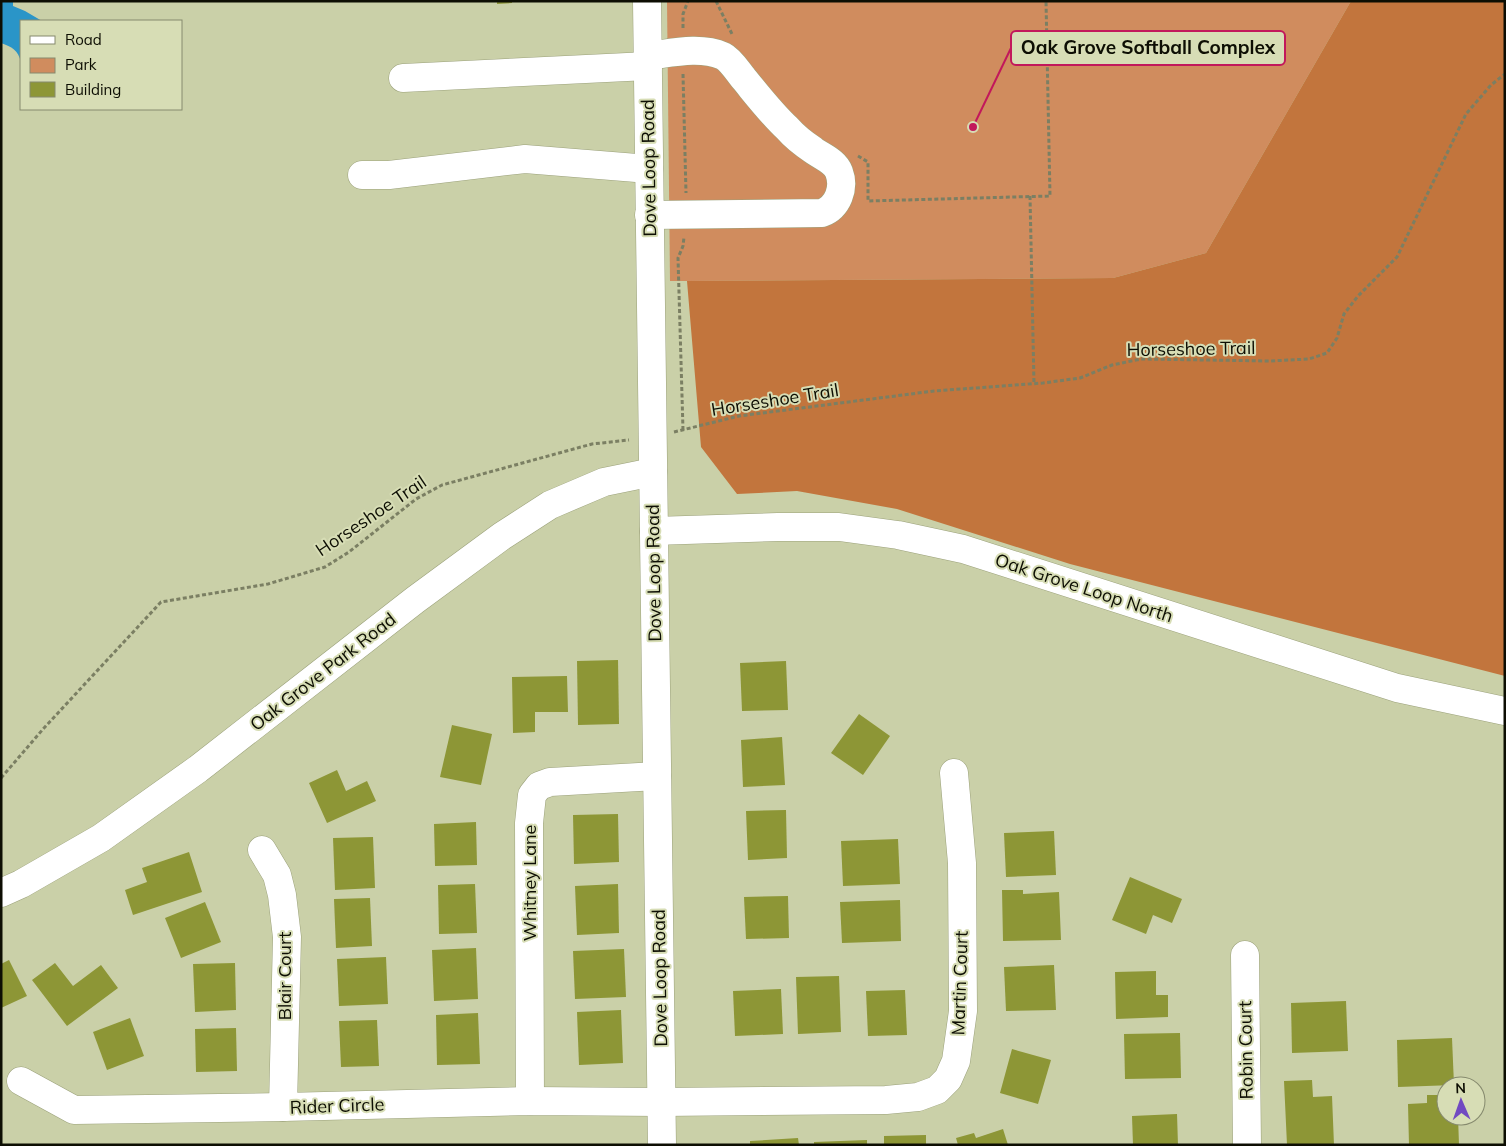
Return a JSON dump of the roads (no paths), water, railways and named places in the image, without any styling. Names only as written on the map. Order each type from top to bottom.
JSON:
[{"type":"street","name":"Dove Loop Road","points":[[647,1],[662,1145]]},
{"type":"street","points":[[403,78],[648,61],[692,51],[711,52],[726,57],[788,130],[833,163],[838,170],[841,181],[841,191],[837,200],[829,210],[822,213],[650,215]]},
{"type":"street","points":[[362,176],[525,160],[649,169]]},
{"type":"street","name":"Oak Grove Park Road","points":[[1,894],[101,838],[198,769],[415,600],[502,536],[550,505],[604,482],[653,472]]},
{"type":"street","name":"Oak Grove Loop North","points":[[654,531],[778,527],[839,528],[898,535],[963,550],[1397,688],[1505,711]]},
{"type":"street","name":"Martin Court","points":[[661,1102],[886,1100],[918,1097],[937,1090],[948,1079],[956,1061],[963,1011],[962,863],[954,773]]},
{"type":"street","name":"Whitney Lane","points":[[530,1100],[529,823],[532,796],[538,786],[550,782],[657,776]]},
{"type":"street","name":"Blair Court","points":[[262,850],[277,875],[282,895],[287,937],[283,1107]]},
{"type":"street","name":"Robin Court","points":[[1246,955],[1247,1145]]},
{"type":"street","name":"Rider Circle","points":[[21,1081],[74,1110],[283,1107],[530,1100],[661,1102]]},
{"type":"water","points":[[1,1],[13,1],[13,6],[40,20],[20,20],[20,60],[14,49],[1,43]]},
{"type":"place","name":"Oak Grove Softball Complex","points":[[973,127]]}]
